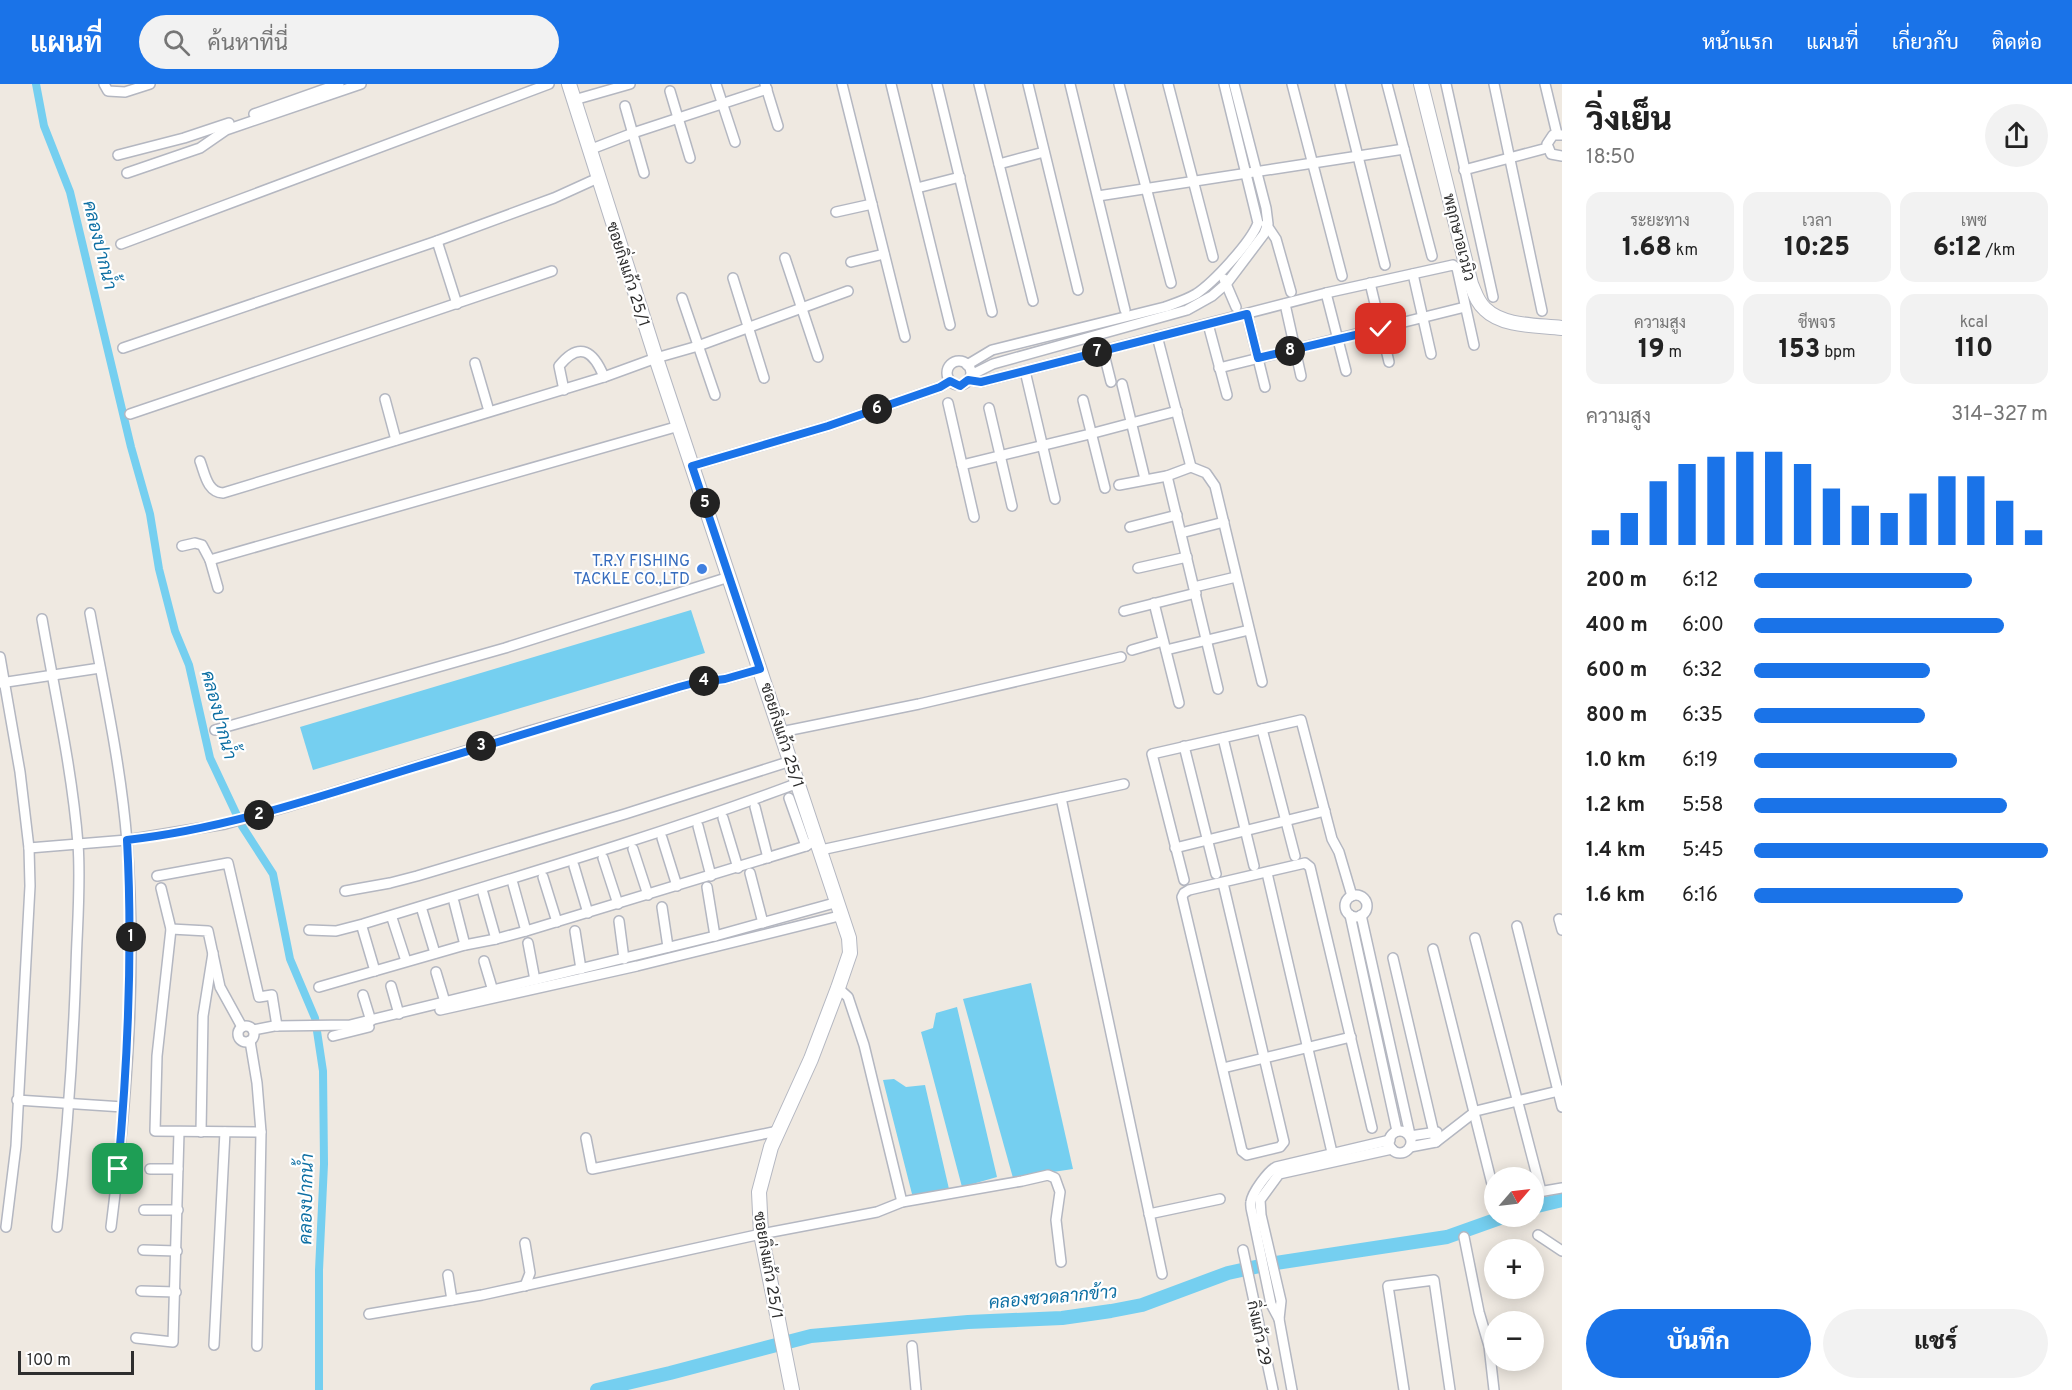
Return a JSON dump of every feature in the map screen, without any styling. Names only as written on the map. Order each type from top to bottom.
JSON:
[{"type":"street","points":[[104,84],[108,91],[116,93],[150,84]]},
{"type":"street","points":[[118,155],[203,132],[339,84]]},
{"type":"street","points":[[127,172],[200,148],[226,130],[361,84]]},
{"type":"street","points":[[121,244],[549,84]]},
{"type":"street","name":"ซอยกิ่งแก้ว 25/1","points":[[569,84],[656,358],[791,760],[815,845],[841,908],[849,938],[849,952],[838,988],[811,1059],[771,1147],[761,1184],[759,1206],[761,1234],[792,1390]]},
{"type":"street","points":[[574,100],[630,84]]},
{"type":"street","points":[[716,84],[735,142]]},
{"type":"street","points":[[842,84],[904,337]]},
{"type":"street","points":[[891,84],[950,325]]},
{"type":"street","points":[[937,84],[992,312]]},
{"type":"street","points":[[980,84],[1033,301]]},
{"type":"street","points":[[1028,84],[1078,290]]},
{"type":"street","points":[[1070,84],[1125,310]]},
{"type":"street","points":[[1119,84],[1171,283]]},
{"type":"street","points":[[1168,84],[1213,257]]},
{"type":"street","points":[[1224,84],[1245,173],[1263,223],[1264,234],[1227,283],[1212,296],[1187,310],[993,364],[970,377],[960,386],[950,381],[946,372],[950,365],[958,361],[967,364],[992,350],[1186,299],[1198,293],[1220,273],[1263,223],[1266,208],[1234,84]]},
{"type":"street","points":[[1292,84],[1342,276]]},
{"type":"street","points":[[1340,84],[1385,265]]},
{"type":"street","points":[[1387,84],[1431,256]]},
{"type":"street","name":"พฤกษาอเวนิว","points":[[1421,84],[1477,300],[1485,310],[1507,321],[1562,328]]},
{"type":"street","points":[[1446,84],[1493,297]]},
{"type":"street","points":[[1494,84],[1542,311]]},
{"type":"street","points":[[1545,84],[1559,134],[1550,138],[1547,148]]},
{"type":"street","points":[[589,150],[722,104],[766,86],[778,126]]},
{"type":"street","points":[[670,91],[690,158]]},
{"type":"street","points":[[625,106],[644,173]]},
{"type":"street","points":[[1464,170],[1547,148]]},
{"type":"street","points":[[1547,148],[1554,156],[1562,156],[1562,166]]},
{"type":"street","points":[[1098,196],[1404,149]]},
{"type":"street","points":[[999,164],[1044,152]]},
{"type":"street","points":[[917,188],[960,177]]},
{"type":"street","points":[[123,348],[437,241],[554,198],[598,178]]},
{"type":"street","points":[[836,212],[872,204]]},
{"type":"street","points":[[1263,223],[1276,239],[1291,292]]},
{"type":"street","points":[[437,241],[457,304]]},
{"type":"street","points":[[850,262],[884,254]]},
{"type":"street","points":[[785,258],[818,357]]},
{"type":"street","points":[[970,377],[981,382],[1326,293],[1453,265],[1457,268],[1474,345]]},
{"type":"street","points":[[130,414],[552,271]]},
{"type":"street","points":[[1220,273],[1227,283],[1236,308]]},
{"type":"street","points":[[1413,274],[1431,354]]},
{"type":"street","points":[[733,278],[764,378]]},
{"type":"street","points":[[1370,283],[1389,362]]},
{"type":"street","points":[[200,461],[212,489],[216,493],[223,493],[564,390],[698,346],[848,291]]},
{"type":"street","points":[[1326,293],[1346,371]]},
{"type":"street","points":[[682,298],[715,395]]},
{"type":"street","points":[[1285,304],[1300,376]]},
{"type":"street","points":[[1219,368],[1465,307]]},
{"type":"street","points":[[1247,314],[1265,387]]},
{"type":"street","points":[[1116,319],[1119,330]]},
{"type":"street","points":[[1208,324],[1227,395]]},
{"type":"street","points":[[1157,336],[1191,467]]},
{"type":"street","points":[[1013,345],[1016,358]]},
{"type":"street","points":[[1103,350],[1111,382]]},
{"type":"street","points":[[564,390],[560,366],[565,359],[579,352],[585,351],[593,356],[604,377]]},
{"type":"street","points":[[475,363],[489,411]]},
{"type":"street","points":[[967,364],[970,377]]},
{"type":"street","points":[[1025,371],[1055,499]]},
{"type":"street","points":[[692,466],[828,426],[940,387],[950,381]]},
{"type":"street","points":[[1122,384],[1145,479]]},
{"type":"street","points":[[385,399],[396,440]]},
{"type":"street","points":[[1083,400],[1105,488]]},
{"type":"street","points":[[948,403],[974,517]]},
{"type":"street","points":[[989,408],[1012,506]]},
{"type":"street","points":[[962,465],[1177,411]]},
{"type":"street","points":[[210,560],[679,426]]},
{"type":"street","points":[[1119,485],[1167,476],[1191,467],[1206,473],[1212,480],[1262,682]]},
{"type":"street","points":[[1167,476],[1218,689]]},
{"type":"street","points":[[1130,527],[1177,515]]},
{"type":"street","points":[[1181,533],[1224,522]]},
{"type":"street","points":[[182,546],[198,543],[204,548],[218,588]]},
{"type":"street","points":[[1138,568],[1186,556]]},
{"type":"street","points":[[215,730],[506,648],[729,577]]},
{"type":"street","points":[[1124,611],[1236,578]]},
{"type":"street","points":[[1154,603],[1179,704]]},
{"type":"street","points":[[90,614],[119,778],[127,840],[131,936],[123,1107],[111,1227]]},
{"type":"street","points":[[42,619],[68,767],[78,845],[79,878],[69,1105],[57,1227]]},
{"type":"street","points":[[1132,650],[1207,640],[1249,630]]},
{"type":"street","points":[[0,657],[2,683],[20,772],[29,848],[30,886],[16,1146],[6,1227]]},
{"type":"street","points":[[781,732],[919,704],[1121,657]]},
{"type":"street","points":[[2,683],[100,668]]},
{"type":"street","points":[[29,848],[127,840],[225,824],[694,683],[725,679],[760,669]]},
{"type":"street","points":[[1184,880],[1152,753],[1301,720],[1332,839],[1340,852],[1353,896]]},
{"type":"street","points":[[1262,729],[1295,856]]},
{"type":"street","points":[[1223,738],[1254,866]]},
{"type":"street","points":[[1184,746],[1216,874]]},
{"type":"street","points":[[345,891],[417,876],[625,814],[791,760]]},
{"type":"street","points":[[309,930],[336,931],[363,924],[638,840],[798,783]]},
{"type":"street","points":[[319,987],[435,953],[526,931],[815,845],[1124,784]]},
{"type":"street","points":[[789,798],[815,845]]},
{"type":"street","points":[[1060,798],[1162,1274]]},
{"type":"street","points":[[755,807],[768,858]]},
{"type":"street","points":[[1175,848],[1325,811]]},
{"type":"street","points":[[723,818],[738,868]]},
{"type":"street","points":[[698,826],[711,876]]},
{"type":"street","points":[[662,838],[677,886]]},
{"type":"street","points":[[633,849],[648,895]]},
{"type":"street","points":[[603,858],[618,904]]},
{"type":"street","points":[[157,876],[228,863],[259,997],[272,995],[276,1026]]},
{"type":"street","points":[[1222,883],[1284,1142],[1280,1147],[1247,1155],[1242,1151],[1182,897],[1189,890],[1305,863],[1310,867],[1372,1128]]},
{"type":"street","points":[[574,866],[588,912]]},
{"type":"street","points":[[750,873],[764,923]]},
{"type":"street","points":[[1267,873],[1333,1157]]},
{"type":"street","points":[[543,877],[557,922]]},
{"type":"street","points":[[513,884],[526,931]]},
{"type":"street","points":[[706,887],[715,936]]},
{"type":"street","points":[[161,888],[171,929],[157,1056],[155,1131],[261,1132]]},
{"type":"street","points":[[483,893],[496,939]]},
{"type":"street","points":[[1350,915],[1355,917],[1361,915],[1367,909],[1361,896],[1348,899],[1346,910],[1350,915],[1397,1131]]},
{"type":"street","points":[[454,902],[465,945]]},
{"type":"street","points":[[662,907],[668,947]]},
{"type":"street","points":[[253,1030],[276,1026],[350,1025],[371,1021],[764,923],[841,908]]},
{"type":"street","points":[[333,1036],[648,963],[841,908]]},
{"type":"street","points":[[422,910],[435,953]]},
{"type":"street","points":[[1361,915],[1410,1141]]},
{"type":"street","points":[[392,918],[406,961]]},
{"type":"street","points":[[1559,919],[1562,930]]},
{"type":"street","points":[[619,921],[624,959]]},
{"type":"street","points":[[1517,926],[1560,1091],[1562,1107]]},
{"type":"street","points":[[362,927],[375,971]]},
{"type":"street","points":[[171,929],[208,931],[220,987],[242,1027]]},
{"type":"street","points":[[575,931],[581,969]]},
{"type":"street","points":[[1474,938],[1518,1101],[1532,1167]]},
{"type":"street","points":[[528,943],[535,980]]},
{"type":"street","points":[[1433,949],[1488,1167]]},
{"type":"street","points":[[201,1132],[203,1016],[213,952]]},
{"type":"street","points":[[1393,958],[1436,1142]]},
{"type":"street","points":[[484,961],[493,992]]},
{"type":"street","points":[[436,972],[445,1002]]},
{"type":"street","points":[[391,986],[399,1014]]},
{"type":"street","points":[[838,988],[848,997],[864,1045],[902,1202]]},
{"type":"street","points":[[363,995],[371,1021]]},
{"type":"street","points":[[248,1026],[253,1030],[254,1036],[250,1041],[244,1042],[239,1038],[238,1032],[242,1027],[248,1026]]},
{"type":"street","points":[[1376,1032],[1387,1030]]},
{"type":"street","points":[[1223,1068],[1351,1037]]},
{"type":"street","points":[[250,1041],[257,1083],[261,1132],[257,1346]]},
{"type":"street","points":[[1410,1141],[1436,1142],[1474,1113],[1560,1091]]},
{"type":"street","points":[[17,1100],[123,1107]]},
{"type":"street","points":[[586,1138],[592,1169],[778,1131]]},
{"type":"street","points":[[1410,1141],[1405,1132],[1397,1131],[1392,1135],[1391,1144],[1397,1152],[1403,1152],[1410,1141],[1434,1131],[1447,1134]]},
{"type":"street","points":[[136,1338],[173,1342],[179,1132]]},
{"type":"street","points":[[214,1345],[225,1132]]},
{"type":"street","points":[[1292,1390],[1279,1319],[1281,1301],[1269,1272],[1257,1216],[1251,1207],[1252,1197],[1272,1169],[1391,1144]]},
{"type":"street","points":[[150,1169],[178,1169]]},
{"type":"street","points":[[369,1314],[525,1286],[761,1234],[877,1212],[902,1202],[1050,1175],[1058,1182],[1060,1192],[1056,1220],[1061,1263]]},
{"type":"street","points":[[1544,1191],[1562,1188]]},
{"type":"street","points":[[1149,1214],[1220,1199]]},
{"type":"street","points":[[144,1209],[178,1210]]},
{"type":"street","points":[[1538,1235],[1562,1251]]},
{"type":"street","points":[[1464,1237],[1479,1312],[1489,1346],[1494,1390]]},
{"type":"street","points":[[525,1243],[530,1274],[525,1286]]},
{"type":"street","points":[[143,1250],[177,1251]]},
{"type":"street","name":"กิ่งแก้ว 29","points":[[1244,1252],[1273,1390]]},
{"type":"street","points":[[448,1275],[452,1300]]},
{"type":"street","points":[[1404,1390],[1388,1286],[1434,1280],[1450,1390]]},
{"type":"street","points":[[141,1291],[176,1292]]},
{"type":"street","points":[[912,1346],[916,1390]]},
{"type":"water","points":[[691,610],[705,653],[313,770],[300,727]]},
{"type":"water","points":[[1031,983],[1073,1169],[1013,1178],[963,999]]},
{"type":"water","points":[[957,1007],[997,1177],[962,1187],[921,1032],[933,1028],[936,1013]]},
{"type":"water","points":[[894,1079],[906,1087],[925,1085],[949,1189],[933,1194],[912,1194],[883,1080]]},
{"type":"waterway","name":"คลองปากน้ำ","points":[[36,84],[44,126],[70,192],[131,447],[150,514],[159,569],[175,631],[189,665],[210,758],[242,826],[273,874],[290,959],[315,1018],[323,1071],[324,1164],[319,1270],[319,1390]]},
{"type":"waterway","name":"คลองชวดลากข้าว","points":[[1544,1204],[1562,1200]]},
{"type":"waterway","name":"คลองชวดลากข้าว","points":[[597,1390],[811,1336],[968,1322],[1062,1318],[1111,1311],[1142,1305],[1228,1273],[1269,1264],[1447,1237],[1484,1224]]},
{"type":"place","name":"T.R.Y FISHING TACKLE CO.,LTD","points":[[702,569]]},
{"type":"route","points":[[118,1169],[130,991],[131,936],[127,840],[225,824],[679,687],[725,679],[760,669],[692,466],[828,426],[940,387],[950,381],[960,386],[968,380],[981,382],[1247,314],[1258,358],[1381,329]]}]
